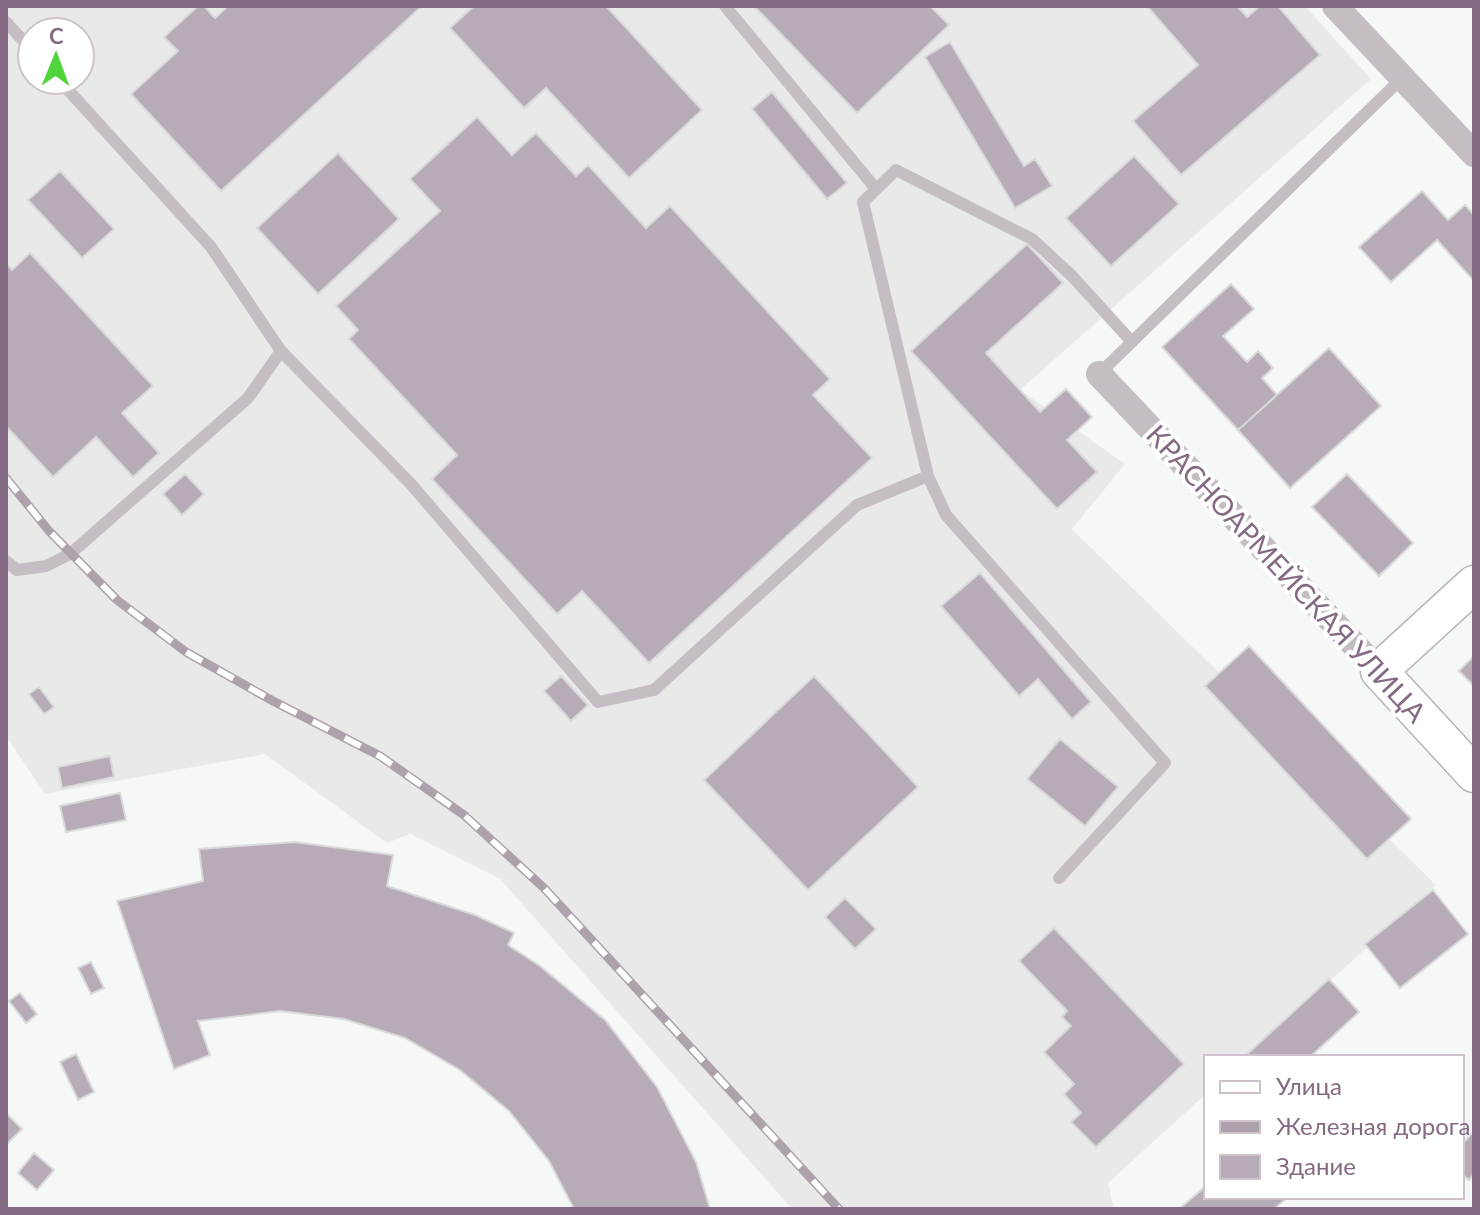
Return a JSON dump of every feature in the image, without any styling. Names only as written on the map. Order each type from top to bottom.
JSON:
[{"type":"street","points":[[1335,6],[1474,154]]},
{"type":"street","name":"КРАСНОАРМЕЙСКАЯ УЛИЦА","points":[[1099,374],[1474,774]]},
{"type":"street","points":[[1379,671],[1474,584]]},
{"type":"lane","points":[[725,6],[876,189]]},
{"type":"lane","points":[[1099,374],[1401,79]]},
{"type":"lane","points":[[74,96],[211,247],[281,351],[410,483],[598,702],[654,690],[857,505],[928,476]]},
{"type":"lane","points":[[1059,878],[1165,763],[946,515],[928,476],[863,202],[896,170],[1032,239],[1072,276],[1132,342]]},
{"type":"lane","points":[[6,561],[17,570],[46,566],[70,554],[248,398],[281,351]]},
{"type":"shaded area","points":[[6,6],[1305,6],[1371,79],[1020,390],[1125,464],[1072,529],[1436,885],[1248,1055],[1204,1055],[1204,1096],[1108,1183],[1114,1209],[792,1209],[500,879],[410,834],[387,843],[265,754],[45,794],[6,736]]},
{"type":"building","points":[[198,6],[204,6],[215,18],[228,6],[422,6],[221,191],[131,94],[178,51],[164,37]]},
{"type":"building","points":[[474,6],[606,6],[702,110],[629,178],[546,88],[524,108],[450,28]]},
{"type":"building","points":[[754,6],[930,6],[949,25],[857,113]]},
{"type":"building","points":[[1147,6],[1237,6],[1247,17],[1260,6],[1278,6],[1320,55],[1181,175],[1133,121],[1198,65]]},
{"type":"building","points":[[950,42],[1024,166],[1035,159],[1052,186],[1015,208],[925,57]]},
{"type":"building","points":[[772,92],[847,183],[827,199],[752,109]]},
{"type":"building","points":[[477,117],[512,155],[536,133],[576,176],[588,165],[646,228],[670,206],[830,379],[813,395],[872,458],[649,663],[582,591],[557,614],[432,479],[457,455],[349,339],[358,330],[336,306],[440,211],[410,179]]},
{"type":"building","points":[[338,153],[399,219],[318,294],[257,228]]},
{"type":"building","points":[[1134,156],[1179,204],[1111,266],[1066,218]]},
{"type":"building","points":[[60,171],[114,229],[82,258],[28,200]]},
{"type":"building","points":[[1422,191],[1448,220],[1465,205],[1474,215],[1474,281],[1437,240],[1391,282],[1359,247]]},
{"type":"building","points":[[1027,244],[1063,283],[986,353],[1040,412],[1066,389],[1092,417],[1067,440],[1097,472],[1057,509],[911,351]]},
{"type":"building","points":[[30,253],[153,386],[122,413],[159,453],[133,477],[96,437],[53,477],[6,426],[6,263],[12,270]]},
{"type":"building","points":[[1231,284],[1254,309],[1223,336],[1247,362],[1258,351],[1273,368],[1262,378],[1277,395],[1238,430],[1162,347]]},
{"type":"building","points":[[1329,348],[1381,406],[1290,488],[1238,430]]},
{"type":"building","points":[[185,474],[204,494],[182,515],[163,494]]},
{"type":"building","points":[[1347,474],[1413,543],[1379,576],[1312,507]]},
{"type":"building","points":[[980,573],[1091,702],[1072,719],[1038,679],[1019,696],[941,606]]},
{"type":"building","points":[[1249,646],[1411,819],[1367,859],[1205,686]]},
{"type":"building","points":[[1474,656],[1474,686],[1459,671]]},
{"type":"building","points":[[561,676],[588,705],[571,721],[544,691]]},
{"type":"building","points":[[814,676],[918,787],[808,890],[704,780]]},
{"type":"building","points":[[39,687],[54,707],[44,714],[29,694]]},
{"type":"building","points":[[1060,739],[1118,787],[1085,826],[1027,779]]},
{"type":"building","points":[[110,756],[114,777],[62,788],[58,767]]},
{"type":"building","points":[[120,793],[126,820],[66,832],[60,806]]},
{"type":"building","points":[[295,842],[393,855],[387,886],[475,915],[514,933],[508,945],[540,966],[605,1020],[657,1087],[696,1162],[710,1209],[574,1209],[549,1161],[509,1111],[460,1070],[405,1038],[344,1019],[280,1011],[198,1021],[210,1055],[174,1069],[117,901],[203,881],[199,849]]},
{"type":"building","points":[[1433,890],[1468,934],[1400,988],[1365,944]]},
{"type":"building","points":[[845,898],[876,929],[855,949],[825,917]]},
{"type":"building","points":[[1054,928],[1184,1064],[1096,1147],[1071,1122],[1081,1113],[1064,1094],[1074,1084],[1044,1052],[1071,1026],[1062,1017],[1067,1011],[1019,961]]},
{"type":"building","points":[[91,962],[104,988],[91,994],[78,968]]},
{"type":"building","points":[[1329,979],[1359,1012],[1312,1055],[1246,1055]]},
{"type":"building","points":[[20,993],[37,1014],[26,1023],[9,1001]]},
{"type":"building","points":[[76,1054],[94,1092],[78,1100],[60,1062]]},
{"type":"building","points":[[6,1113],[22,1129],[6,1145]]},
{"type":"building","points":[[1474,1131],[1474,1174],[1469,1180],[1464,1176],[1464,1142]]},
{"type":"building","points":[[34,1153],[54,1170],[37,1190],[18,1173]]},
{"type":"building","points":[[1204,1188],[1204,1199],[1286,1199],[1274,1209],[1179,1209]]},
{"type":"railway","points":[[6,478],[49,531],[117,600],[186,652],[380,756],[464,815],[544,888],[839,1209]]}]
